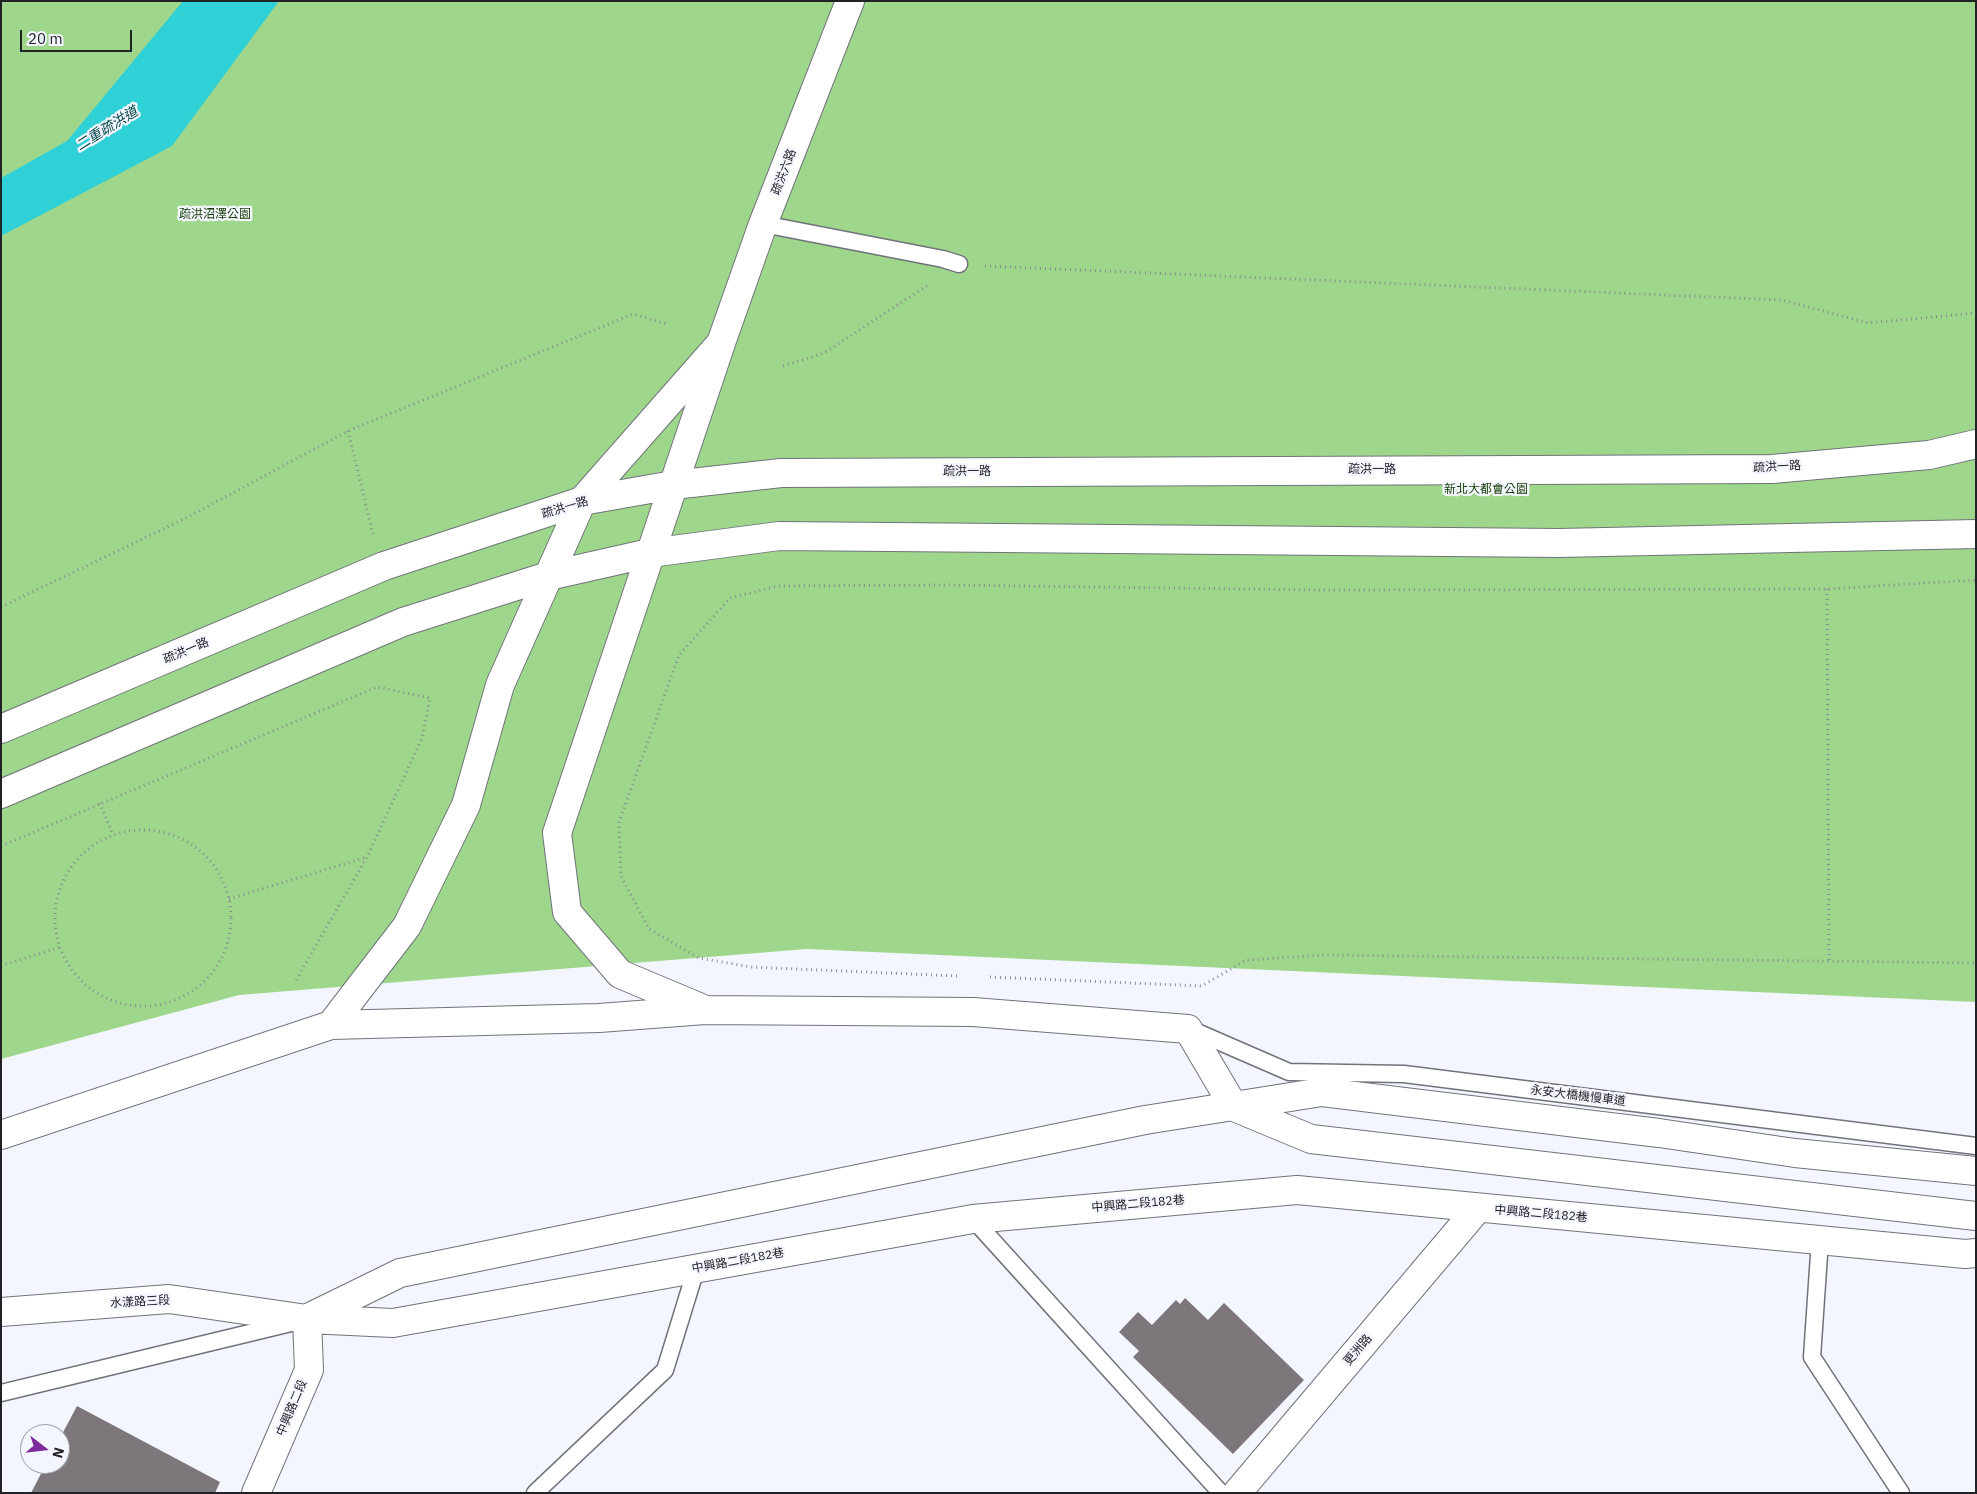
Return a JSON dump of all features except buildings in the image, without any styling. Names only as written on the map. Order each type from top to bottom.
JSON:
[{"type":"street","name":"疏洪六路","points":[[705,1010],[620,974],[567,912],[557,833],[721,343],[764,224],[850,1]]},
{"type":"street","name":"疏洪六路","points":[[582,501],[721,343]]},
{"type":"street","name":"疏洪一路","points":[[1,729],[384,566],[582,501],[673,485],[780,473],[1772,469],[1929,455],[1976,444]]},
{"type":"street","points":[[330,1025],[407,926],[466,805],[500,686],[582,501]]},
{"type":"street","points":[[1,794],[404,622],[548,576],[650,553],[779,536],[1558,543],[1976,534]]},
{"type":"street","points":[[1,1135],[330,1025],[599,1018],[705,1010],[973,1012],[1188,1029],[1234,1107],[1312,1139],[1976,1216]]},
{"type":"street","points":[[307,1319],[400,1273],[1145,1120],[1322,1092],[1659,1132],[1795,1153],[1976,1171]]},
{"type":"street","name":"中興路二段182巷","points":[[307,1319],[393,1323],[973,1218],[1297,1190],[1965,1254],[1976,1253]]},
{"type":"street","name":"更洲路","points":[[1237,1493],[1478,1208]]},
{"type":"street","name":"水漾路三段","points":[[1,1312],[169,1299],[307,1319]]},
{"type":"street","name":"中興路二段","points":[[256,1493],[308,1370],[307,1319]]},
{"type":"lane","points":[[764,224],[943,259],[959,264]]},
{"type":"lane","name":"永安大橋機慢車道","points":[[1188,1029],[1289,1072],[1404,1074],[1976,1146]]},
{"type":"lane","points":[[973,1218],[1221,1493]]},
{"type":"lane","points":[[1820,1240],[1812,1357],[1901,1493]]},
{"type":"lane","points":[[535,1493],[665,1370],[696,1269]]},
{"type":"lane","points":[[1,1393],[307,1319]]},
{"type":"path","points":[[783,366],[824,352],[959,264],[1782,300],[1868,323],[1976,313]]},
{"type":"path","points":[[1,607],[186,518],[348,431],[633,314],[667,324]]},
{"type":"path","points":[[348,431],[374,535]]},
{"type":"path","points":[[966,976],[750,967],[700,958],[649,929],[621,876],[619,822],[679,655],[730,598],[778,586],[945,585],[1320,590],[1827,589],[1976,580]]},
{"type":"path","points":[[1827,589],[1829,960]]},
{"type":"path","points":[[1,846],[376,686],[430,698],[422,738],[367,857],[296,980]]},
{"type":"path","points":[[100,803],[113,835]]},
{"type":"path","points":[[134,830],[155,831],[176,836],[195,846],[210,860],[222,879],[229,899],[231,923],[226,946],[215,968],[199,986],[179,998],[155,1005],[132,1006],[108,999],[88,986],[72,969],[60,947],[56,925],[57,902],[64,880],[76,861],[93,846],[113,835],[134,830]]},
{"type":"path","points":[[229,899],[367,857]]},
{"type":"path","points":[[1,966],[60,947]]},
{"type":"path","points":[[986,977],[1202,986],[1246,960],[1325,955],[1976,962]]},
{"type":"green space","name":"新北大都會公園","points":[[1,1],[1976,1],[1976,1002],[807,949],[239,995],[1,1059]]},
{"type":"water","name":"二重疏洪道","points":[[183,1],[279,1],[172,146],[1,236],[1,178],[67,141]]},
{"type":"park label","name":"疏洪沼澤公園","points":[[215,215]]}]
